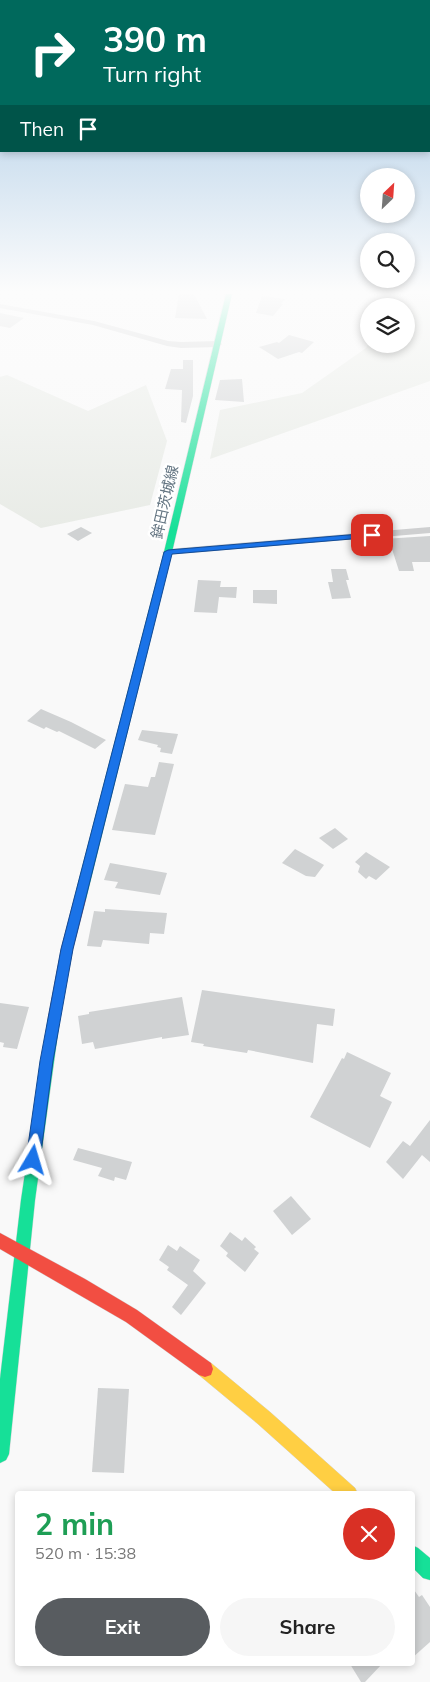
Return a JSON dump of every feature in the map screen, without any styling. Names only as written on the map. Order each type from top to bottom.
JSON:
[{"type":"main road","name":"鉾田茨城線","points":[[0,1454],[22,1251],[46,1061],[67,949],[168,552],[211,372]]},
{"type":"main road","points":[[0,1240],[88,1289],[171,1341],[264,1418],[346,1491]]},
{"type":"main road","points":[[415,1557],[430,1571]]},
{"type":"street","points":[[168,552],[430,530]]},
{"type":"shaded area","points":[[331,372],[430,372],[430,381],[210,459],[220,410],[302,393]]},
{"type":"shaded area","points":[[7,375],[88,411],[146,385],[167,441],[150,505],[41,528],[0,504],[0,377]]},
{"type":"building","points":[[170,372],[193,372],[193,396],[186,423],[181,422],[182,390],[165,389]]},
{"type":"building","points":[[242,379],[244,402],[215,400],[220,380]]},
{"type":"building","points":[[81,527],[92,533],[78,541],[67,534]]},
{"type":"building","points":[[430,536],[430,562],[412,562],[414,571],[399,571],[392,549],[388,549],[383,539]]},
{"type":"building","points":[[331,569],[346,569],[349,580],[346,580],[351,598],[332,599],[328,582],[333,582]]},
{"type":"building","points":[[198,580],[221,581],[220,587],[237,587],[236,598],[219,597],[217,613],[194,612]]},
{"type":"building","points":[[253,590],[277,590],[277,604],[253,603]]},
{"type":"building","points":[[41,709],[106,740],[95,749],[59,731],[57,732],[46,727],[44,729],[27,721]]},
{"type":"building","points":[[142,730],[178,734],[172,754],[160,752],[161,748],[157,747],[158,745],[138,740]]},
{"type":"building","points":[[159,762],[174,764],[155,835],[112,830],[125,784],[148,787],[151,777],[155,777]]},
{"type":"building","points":[[335,828],[348,839],[333,849],[319,838]]},
{"type":"building","points":[[295,849],[324,865],[315,877],[306,876],[282,863]]},
{"type":"building","points":[[366,852],[390,867],[376,880],[369,876],[366,879],[358,872],[360,866],[355,862]]},
{"type":"building","points":[[110,863],[167,873],[160,895],[115,888],[118,882],[104,880]]},
{"type":"building","points":[[105,909],[167,913],[164,934],[150,933],[149,944],[103,940],[101,947],[87,946],[94,911],[105,912]]},
{"type":"building","points":[[202,990],[335,1009],[333,1026],[317,1024],[313,1063],[248,1050],[247,1053],[203,1046],[204,1044],[191,1042]]},
{"type":"building","points":[[182,997],[189,1035],[162,1039],[162,1037],[95,1049],[93,1042],[82,1044],[78,1016],[89,1014],[89,1012]]},
{"type":"building","points":[[0,1003],[29,1007],[17,1049],[3,1047],[4,1043],[0,1042]]},
{"type":"building","points":[[347,1052],[391,1073],[380,1096],[392,1102],[370,1148],[310,1117]]},
{"type":"building","points":[[430,1120],[430,1162],[422,1155],[403,1179],[386,1162],[403,1141],[410,1146]]},
{"type":"building","points":[[78,1148],[132,1162],[126,1180],[115,1177],[114,1181],[98,1176],[102,1168],[73,1160]]},
{"type":"building","points":[[291,1196],[311,1219],[292,1235],[273,1211]]},
{"type":"building","points":[[230,1232],[242,1241],[245,1237],[256,1247],[254,1249],[259,1253],[245,1272],[226,1256],[228,1253],[220,1246]]},
{"type":"building","points":[[168,1245],[177,1251],[180,1246],[200,1260],[193,1271],[206,1283],[181,1315],[172,1307],[188,1285],[167,1270],[169,1267],[159,1260]]},
{"type":"building","points":[[98,1388],[129,1389],[124,1473],[92,1472]]},
{"type":"building","points":[[415,1591],[419,1597],[422,1595],[430,1607],[430,1642],[415,1655]]},
{"type":"building","points":[[351,1666],[380,1666],[365,1682],[361,1682]]},
{"type":"traffic: fast","points":[[80,899],[168,552],[210,372]]},
{"type":"traffic: fast","points":[[0,1454],[28,1200],[54,1018]]},
{"type":"traffic: fast","points":[[415,1557],[430,1571]]},
{"type":"traffic: slow","points":[[205,1369],[264,1418],[346,1491]]},
{"type":"traffic: jam","points":[[54,1018],[67,949],[80,899]]},
{"type":"traffic: jam","points":[[0,1241],[132,1316],[205,1369]]},
{"type":"route","points":[[33,1160],[46,1061],[67,949],[168,552],[372,535]]}]
